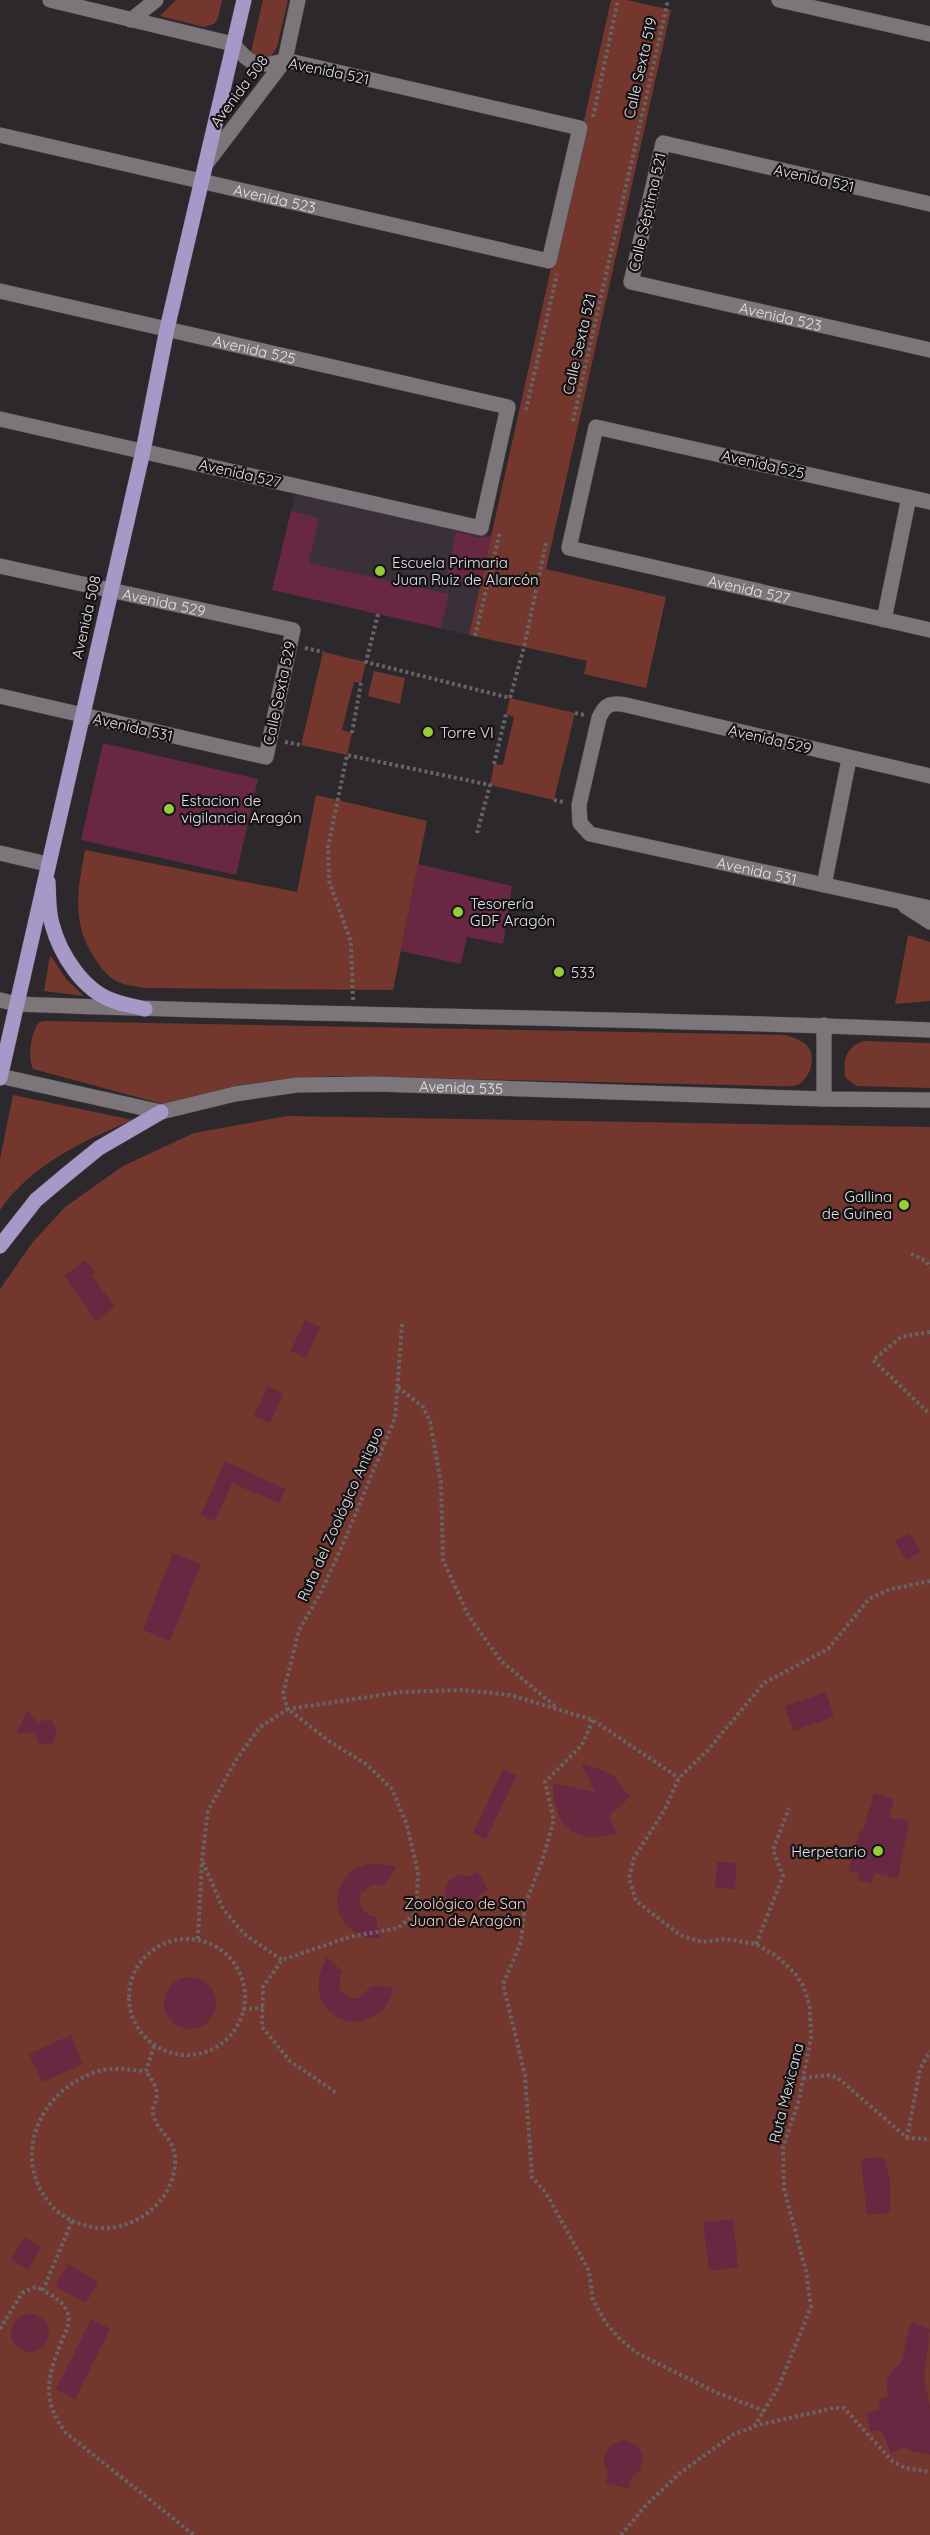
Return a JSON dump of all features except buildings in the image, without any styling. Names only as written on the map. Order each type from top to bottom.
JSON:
[{"type":"main road","name":"Avenida 508","points":[[0,1077],[143,451],[167,329],[244,0]]},
{"type":"main road","points":[[47,864],[51,922],[59,944],[72,968],[92,988],[112,1001],[146,1009]]},
{"type":"main road","points":[[0,1246],[36,1200],[67,1174],[99,1148],[161,1112]]},
{"type":"street","name":"Avenida 521","points":[[50,0],[233,44],[245,58],[258,64],[271,65],[285,60],[586,124]]},
{"type":"street","points":[[131,20],[156,0]]},
{"type":"street","name":"Avenida 508","points":[[206,164],[285,60],[298,0]]},
{"type":"street","points":[[779,0],[930,34]]},
{"type":"street","points":[[554,262],[586,124]]},
{"type":"street","name":"Avenida 523","points":[[0,135],[554,262]]},
{"type":"street","name":"Avenida 521","points":[[663,143],[930,204]]},
{"type":"street","name":"Calle Séptima 521","points":[[631,282],[663,143]]},
{"type":"street","name":"Avenida 523","points":[[631,282],[930,350]]},
{"type":"street","name":"Avenida 525","points":[[0,291],[508,406],[481,528]]},
{"type":"street","name":"Avenida 527","points":[[0,418],[481,528]]},
{"type":"street","name":"Avenida 525","points":[[569,548],[596,427],[930,502]]},
{"type":"street","points":[[884,620],[909,498]]},
{"type":"street","name":"Avenida 527","points":[[569,548],[930,630]]},
{"type":"street","name":"Avenida 529","points":[[0,566],[293,630]]},
{"type":"street","name":"Calle Sexta 529","points":[[266,757],[293,630]]},
{"type":"street","name":"Avenida 531","points":[[0,696],[266,757]]},
{"type":"street","name":"Avenida 529","points":[[584,830],[580,823],[579,806],[599,718],[603,708],[609,704],[626,705],[849,759],[930,776]]},
{"type":"street","points":[[824,885],[849,759]]},
{"type":"street","name":"Avenida 531","points":[[584,830],[590,834],[930,908]]},
{"type":"street","points":[[0,853],[47,864]]},
{"type":"street","points":[[897,901],[930,922]]},
{"type":"street","points":[[0,1000],[17,1004],[146,1009],[824,1025],[930,1030]]},
{"type":"street","points":[[824,1025],[824,1099]]},
{"type":"street","name":"Avenida 535","points":[[0,1077],[161,1112],[236,1094],[297,1085],[376,1084],[824,1099],[930,1100]]},
{"type":"path","points":[[586,124],[618,0]]},
{"type":"path","name":"Calle Sexta 519","points":[[608,273],[635,141],[668,0]]},
{"type":"path","points":[[526,411],[554,262]]},
{"type":"path","name":"Calle Sexta 521","points":[[573,421],[608,273]]},
{"type":"path","points":[[475,636],[500,532]]},
{"type":"path","points":[[378,614],[366,662],[510,698],[524,647],[546,543]]},
{"type":"path","points":[[351,733],[361,683]]},
{"type":"path","points":[[494,764],[506,714]]},
{"type":"path","points":[[352,1014],[351,942],[329,881],[328,847],[346,756],[490,785],[477,833]]},
{"type":"path","points":[[911,1254],[926,1262],[930,1268]]},
{"type":"path","name":"Ruta del Zoológico Antiguo","points":[[288,1709],[283,1694],[299,1630],[321,1592],[343,1544],[395,1418],[402,1324]]},
{"type":"path","points":[[930,1332],[901,1337],[873,1360],[930,1414]]},
{"type":"path","points":[[397,1387],[423,1407],[430,1420],[441,1483],[443,1560],[468,1615],[501,1662],[559,1710]]},
{"type":"path","name":"Ruta Mexicana","points":[[754,2427],[779,2386],[811,2307],[806,2271],[784,2189],[783,2147],[812,2037],[810,2008],[804,1988],[794,1972],[776,1956],[756,1944],[725,1939],[702,1942],[680,1935],[636,1901],[629,1878],[634,1857],[665,1809],[680,1778],[708,1750],[764,1683],[828,1649],[869,1599],[888,1590],[930,1581]]},
{"type":"path","points":[[198,1939],[202,1859],[208,1811],[236,1760],[260,1727],[288,1709],[401,1692],[462,1690],[510,1695],[593,1720],[680,1778]]},
{"type":"path","points":[[288,1709],[329,1741],[366,1764],[392,1789],[407,1826],[418,1873],[416,1912],[398,1928],[349,1937],[282,1960],[263,1987],[262,2027],[290,2061],[338,2094]]},
{"type":"path","points":[[593,1720],[582,1745],[545,1782],[554,1820],[541,1864],[525,1905],[521,1942],[504,1984],[525,2075],[532,2177],[546,2193],[589,2271],[593,2300],[606,2323],[621,2340],[638,2353],[715,2392],[765,2411]]},
{"type":"path","points":[[756,1944],[783,1876],[773,1850],[789,1808]]},
{"type":"path","points":[[202,1859],[223,1909],[244,1934],[282,1960]]},
{"type":"path","points":[[181,1938],[198,1939],[219,1949],[235,1965],[243,1986],[243,2009],[234,2030],[218,2046],[197,2055],[175,2055],[154,2046],[138,2030],[129,2002],[132,1977],[145,1956],[160,1944],[181,1938]]},
{"type":"path","points":[[243,2009],[263,2008]]},
{"type":"path","points":[[146,2071],[154,2046]]},
{"type":"path","points":[[907,2138],[920,2069],[930,2051]]},
{"type":"path","points":[[121,2069],[146,2071],[156,2084],[157,2098],[152,2112],[157,2124],[172,2144],[175,2158],[173,2175],[163,2197],[146,2215],[127,2225],[99,2228],[72,2221],[53,2208],[38,2182],[32,2159],[35,2128],[52,2098],[78,2081],[99,2071],[121,2069]]},
{"type":"path","points":[[803,2078],[830,2075],[838,2078],[907,2138],[930,2139]]},
{"type":"path","points":[[43,2290],[72,2221]]},
{"type":"path","points":[[0,2329],[22,2293],[34,2287],[60,2301],[67,2311],[69,2324],[50,2371],[50,2396],[54,2417],[66,2433],[93,2456],[194,2535]]},
{"type":"path","points":[[621,2535],[647,2504],[680,2473],[734,2434],[833,2408],[844,2408],[891,2460],[904,2468],[930,2472]]},
{"type":"shaded area","name":"Escuela Primaria Juan Ruiz de Alarcón","points":[[296,493],[491,536],[469,635],[272,590]]},
{"type":"green space","points":[[176,0],[222,0],[218,18],[214,24],[204,27],[160,16]]},
{"type":"green space","points":[[263,0],[288,0],[277,47],[267,62],[251,52]]},
{"type":"green space","points":[[611,0],[627,0],[671,10],[546,569],[666,597],[646,688],[584,674],[587,661],[469,635]]},
{"type":"green space","points":[[323,652],[366,662],[361,683],[354,682],[342,730],[352,733],[347,755],[301,745]]},
{"type":"green space","points":[[374,671],[405,678],[400,704],[368,696]]},
{"type":"green space","points":[[510,698],[575,713],[554,800],[490,785],[494,764],[503,765],[514,717],[506,714]]},
{"type":"green space","points":[[316,795],[427,821],[393,990],[144,988],[117,982],[102,969],[83,935],[78,908],[85,850],[297,892]]},
{"type":"green space","points":[[908,935],[930,942],[930,1001],[895,1004]]},
{"type":"green space","points":[[50,955],[67,980],[84,996],[44,991]]},
{"type":"green space","points":[[39,1022],[786,1035],[806,1044],[812,1060],[805,1079],[792,1086],[329,1076],[246,1084],[163,1104],[33,1069],[30,1058],[32,1039]]},
{"type":"green space","points":[[863,1041],[930,1043],[930,1088],[856,1086],[845,1077],[844,1065],[846,1055],[852,1047]]},
{"type":"green space","points":[[13,1095],[133,1120],[78,1145],[43,1167],[13,1194],[0,1210],[0,1159]]},
{"type":"green space","name":"Zoológico de San Juan de Aragón","points":[[287,1116],[930,1127],[930,2535],[0,2535],[0,1289],[32,1243],[65,1207],[123,1166],[194,1133]]},
{"type":"place","name":"Escuela Primaria Juan Ruiz de Alarcón","points":[[380,571]]},
{"type":"place","name":"Torre VI","points":[[428,732]]},
{"type":"place","name":"Estacion de vigilancia Aragón","points":[[169,809]]},
{"type":"place","name":"Tesorería GDF Aragón","points":[[458,912]]},
{"type":"place","name":"533","points":[[559,972]]},
{"type":"place","name":"Gallina de Guinea","points":[[904,1205]]},
{"type":"place","name":"Herpetario","points":[[878,1851]]}]
